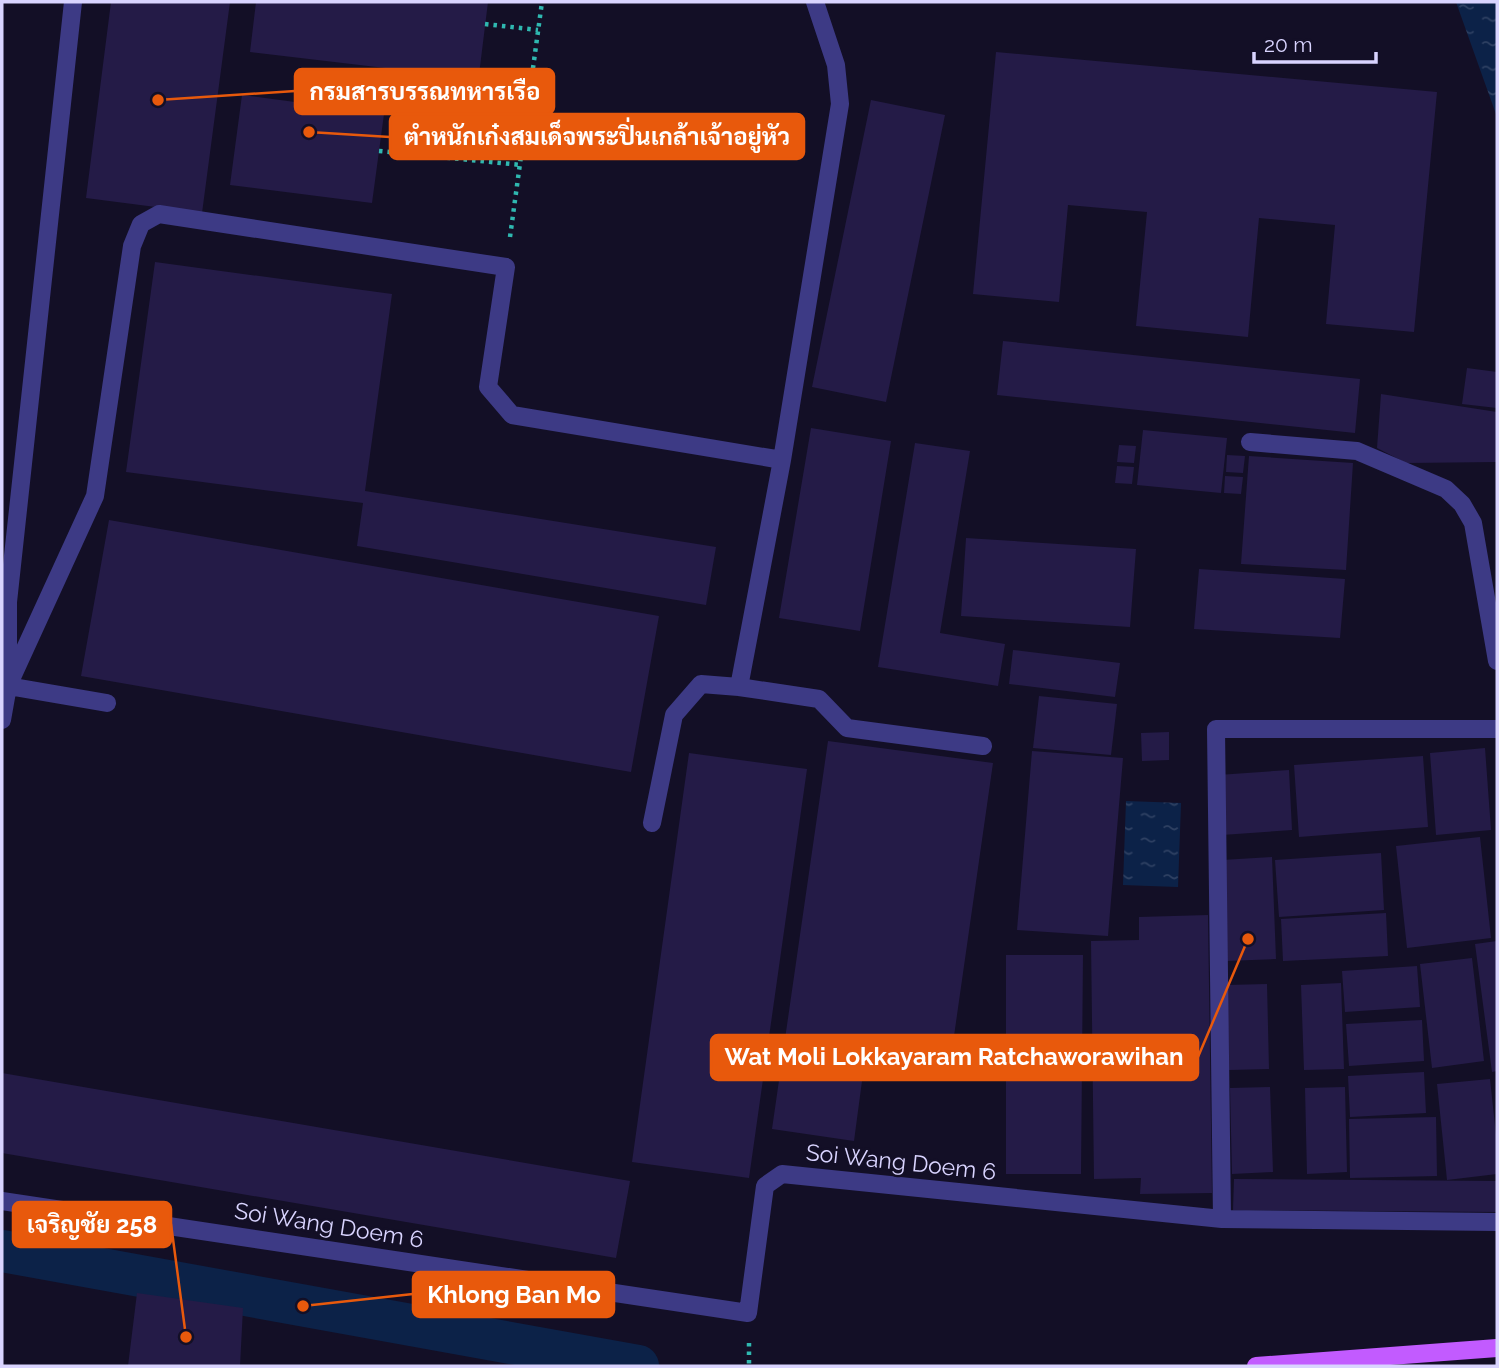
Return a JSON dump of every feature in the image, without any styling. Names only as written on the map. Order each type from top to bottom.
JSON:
[{"type":"main road","points":[[1256,1366],[1497,1349]]},
{"type":"street","points":[[2,720],[8,686],[8,602],[73,2]]},
{"type":"street","points":[[739,687],[782,460],[840,104],[836,65],[815,2]]},
{"type":"street","points":[[8,686],[95,496],[132,246],[141,224],[159,214],[506,267],[488,387],[512,415],[782,460]]},
{"type":"street","points":[[1250,442],[1357,451],[1446,489],[1462,504],[1473,523],[1497,661]]},
{"type":"street","points":[[652,823],[674,715],[701,684],[819,699],[847,728],[983,746]]},
{"type":"street","points":[[8,686],[107,703]]},
{"type":"street","points":[[1222,1219],[1216,729],[1497,730]]},
{"type":"street","name":"Soi Wang Doem 6","points":[[2,1200],[748,1313],[765,1186],[782,1174],[1222,1219],[1497,1222]]},
{"type":"path","points":[[506,267],[541,2]]},
{"type":"path","points":[[485,24],[538,30]]},
{"type":"path","points":[[379,150],[521,165]]},
{"type":"water","points":[[1456,2],[1497,2],[1497,117]]},
{"type":"water","points":[[1126,801],[1181,803],[1178,887],[1123,885]]},
{"type":"building","points":[[111,2],[230,2],[202,213],[86,198]]},
{"type":"building","points":[[256,2],[488,2],[476,99],[400,90],[402,70],[250,52]]},
{"type":"building","points":[[996,52],[1437,92],[1414,332],[1326,324],[1335,225],[1259,218],[1248,337],[1136,326],[1147,212],[1068,205],[1059,302],[973,294]]},
{"type":"building","points":[[242,95],[384,114],[372,203],[230,185]]},
{"type":"building","points":[[871,100],[945,115],[886,402],[812,387]]},
{"type":"building","points":[[155,262],[392,294],[365,491],[716,547],[706,605],[357,546],[363,503],[126,472]]},
{"type":"building","points":[[1003,341],[1360,379],[1355,433],[997,395]]},
{"type":"building","points":[[1467,368],[1497,372],[1497,408],[1462,404]]},
{"type":"building","points":[[1381,394],[1497,412],[1497,462],[1406,463],[1377,448]]},
{"type":"building","points":[[811,428],[891,441],[860,631],[779,618]]},
{"type":"building","points":[[1143,430],[1227,438],[1221,493],[1137,485]]},
{"type":"building","points":[[915,443],[970,451],[940,633],[1005,644],[998,686],[878,667]]},
{"type":"building","points":[[1119,445],[1136,446],[1134,463],[1117,462]]},
{"type":"building","points":[[1227,455],[1245,456],[1243,473],[1226,472]]},
{"type":"building","points":[[1249,456],[1353,463],[1346,570],[1241,564]]},
{"type":"building","points":[[1117,466],[1134,467],[1132,484],[1115,483]]},
{"type":"building","points":[[1225,476],[1243,477],[1241,494],[1224,493]]},
{"type":"building","points":[[109,520],[659,616],[631,772],[81,676]]},
{"type":"building","points":[[966,538],[1136,549],[1130,627],[961,616]]},
{"type":"building","points":[[1199,569],[1345,579],[1340,638],[1194,629]]},
{"type":"building","points":[[1013,650],[1120,663],[1115,697],[1009,684]]},
{"type":"building","points":[[1039,696],[1117,704],[1111,755],[1033,748]]},
{"type":"building","points":[[1169,732],[1169,760],[1142,761],[1141,733]]},
{"type":"building","points":[[828,741],[993,763],[948,1078],[864,1066],[854,1141],[772,1129]]},
{"type":"building","points":[[1485,748],[1491,830],[1436,835],[1430,753]]},
{"type":"building","points":[[1032,751],[1123,758],[1108,936],[1017,930]]},
{"type":"building","points":[[689,753],[807,769],[749,1178],[632,1162]]},
{"type":"building","points":[[1423,756],[1428,827],[1299,837],[1294,765]]},
{"type":"building","points":[[1289,770],[1292,830],[1222,835],[1218,775]]},
{"type":"building","points":[[1480,837],[1491,938],[1407,948],[1396,846]]},
{"type":"building","points":[[1381,853],[1384,910],[1279,917],[1275,860]]},
{"type":"building","points":[[1272,857],[1276,959],[1226,961],[1222,860]]},
{"type":"building","points":[[1386,913],[1388,956],[1283,961],[1281,919]]},
{"type":"building","points":[[1208,915],[1212,1193],[1140,1194],[1141,1178],[1094,1179],[1091,941],[1139,940],[1139,917]]},
{"type":"building","points":[[1497,941],[1497,1071],[1492,1072],[1475,944]]},
{"type":"building","points":[[1006,955],[1083,955],[1081,1174],[1006,1174]]},
{"type":"building","points":[[1472,958],[1484,1061],[1432,1068],[1420,964]]},
{"type":"building","points":[[1417,966],[1420,1007],[1345,1012],[1342,971]]},
{"type":"building","points":[[1341,983],[1344,1069],[1304,1070],[1301,985]]},
{"type":"building","points":[[1267,984],[1269,1069],[1229,1070],[1227,985]]},
{"type":"building","points":[[1422,1020],[1424,1061],[1349,1066],[1346,1024]]},
{"type":"building","points":[[1424,1072],[1426,1113],[1350,1117],[1348,1076]]},
{"type":"building","points":[[2,1073],[630,1181],[616,1258],[2,1153]]},
{"type":"building","points":[[1490,1079],[1497,1144],[1497,1174],[1447,1180],[1437,1084]]},
{"type":"building","points":[[1270,1087],[1273,1172],[1232,1174],[1230,1088]]},
{"type":"building","points":[[1345,1087],[1347,1172],[1307,1174],[1305,1088]]},
{"type":"building","points":[[1436,1117],[1437,1176],[1350,1178],[1349,1119]]},
{"type":"building","points":[[1234,1179],[1497,1181],[1497,1212],[1233,1210]]},
{"type":"building","points":[[137,1293],[243,1308],[240,1366],[128,1366]]},
{"type":"waterway","points":[[2,1251],[638,1366]]},
{"type":"place","name":"กรมสารบรรณทหารเรือ","points":[[158,100]]},
{"type":"place","name":"ตำหนักเก๋งสมเด็จพระปิ่นเกล้าเจ้าอยู่หัว","points":[[309,132]]},
{"type":"place","name":"Wat Moli Lokkayaram Ratchaworawihan","points":[[1248,939]]},
{"type":"place","name":"Khlong Ban Mo","points":[[303,1306]]},
{"type":"place","name":"เจริญชัย 258","points":[[186,1337]]}]
